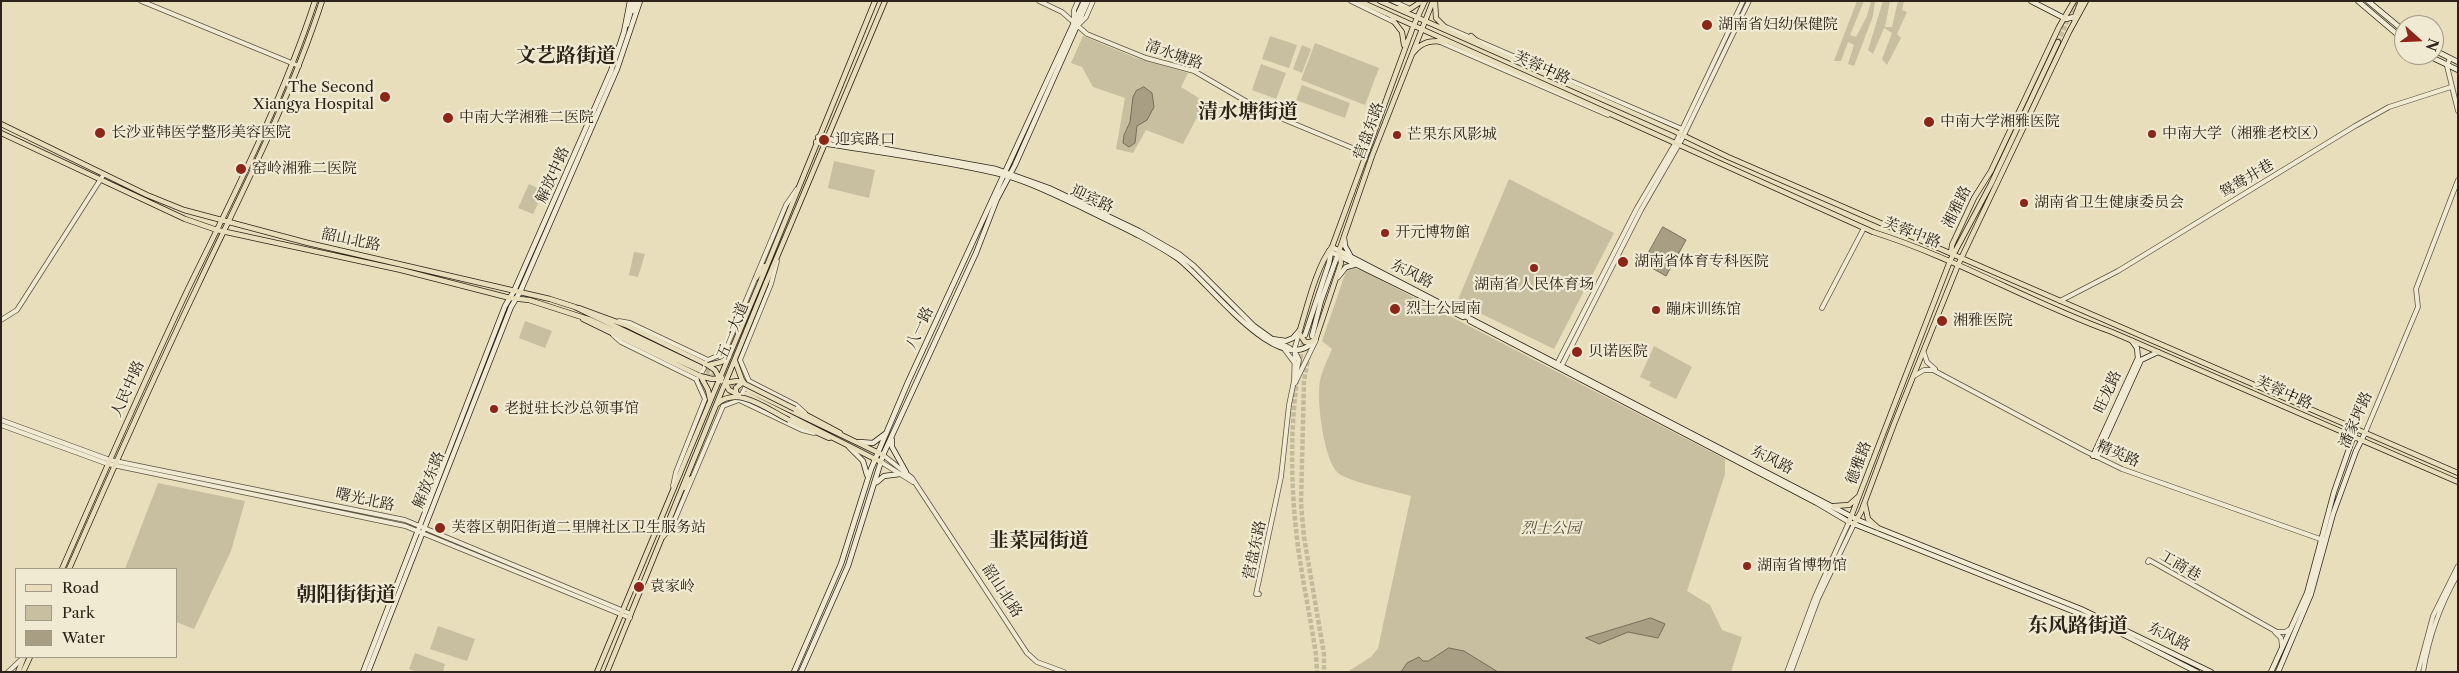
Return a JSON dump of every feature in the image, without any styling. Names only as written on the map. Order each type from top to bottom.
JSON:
[{"type":"main road","name":"人民中路","points":[[62,568],[109,462],[293,64],[315,1]]},
{"type":"main road","name":"人民中路","points":[[69,568],[299,66],[322,1]]},
{"type":"main road","name":"解放中路","points":[[517,298],[617,69],[635,1]]},
{"type":"main road","name":"解放中路","points":[[510,298],[606,83],[627,32],[635,1]]},
{"type":"main road","name":"五一大道","points":[[723,382],[724,371],[758,279],[769,259],[874,1]]},
{"type":"main road","name":"五一大道","points":[[598,672],[715,389],[723,382],[738,360],[766,283],[777,261],[885,1]]},
{"type":"main road","name":"八一路","points":[[1076,24],[1084,1]]},
{"type":"main road","name":"八一路","points":[[794,672],[818,622],[841,564],[875,459],[908,382],[1088,1]]},
{"type":"main road","name":"芙蓉中路","points":[[1359,1],[1413,27],[1455,44],[1864,228],[1910,244],[1950,261],[2064,315],[2160,352],[2458,482]]},
{"type":"main road","name":"芙蓉中路","points":[[1380,1],[1392,4],[1417,19],[1486,50],[1682,133],[1728,157],[2458,473]]},
{"type":"main road","points":[[1392,4],[1410,9],[1423,1]]},
{"type":"main road","name":"营盘东路","points":[[1300,332],[1423,1]]},
{"type":"main road","points":[[1434,1],[1435,13],[1441,25],[1458,37]]},
{"type":"main road","name":"营盘东路","points":[[1314,337],[1321,301],[1420,30],[1434,1]]},
{"type":"main road","points":[[2031,1],[2064,19],[2074,18],[2081,12]]},
{"type":"main road","name":"湘雅路","points":[[1953,254],[1952,245],[1971,204],[1991,171],[2074,1]]},
{"type":"main road","name":"湘雅路","points":[[2069,32],[2081,1]]},
{"type":"main road","name":"湘雅路","points":[[1958,265],[2069,32],[2086,1]]},
{"type":"main road","points":[[2358,1],[2394,32]]},
{"type":"main road","points":[[2368,1],[2394,23]]},
{"type":"main road","points":[[1387,15],[1396,24],[1404,39],[1403,54]]},
{"type":"main road","points":[[1470,36],[1486,50]]},
{"type":"main road","points":[[1410,58],[1420,46],[1438,41],[1455,44]]},
{"type":"main road","name":"湘雅路","points":[[1950,261],[1991,184],[2058,42]]},
{"type":"main road","points":[[2444,55],[2458,62]]},
{"type":"main road","points":[[2444,64],[2458,70]]},
{"type":"main road","name":"韶山北路","points":[[1,124],[147,195],[221,221],[520,292],[575,307],[700,374]]},
{"type":"main road","points":[[1668,124],[1674,131]]},
{"type":"main road","name":"韶山北路","points":[[1,133],[185,219],[217,230],[401,270],[510,298],[529,300],[625,334],[700,374]]},
{"type":"main road","name":"迎宾路","points":[[817,140],[1007,174],[1049,188],[1162,244],[1187,260],[1254,326],[1272,339]]},
{"type":"main road","name":"迎宾路","points":[[1007,174],[1160,247],[1185,264],[1257,334],[1285,350],[1295,351]]},
{"type":"main road","name":"八一路","points":[[801,672],[824,625],[848,566],[883,455],[976,253],[1007,174]]},
{"type":"main road","points":[[1344,237],[1346,249],[1353,258]]},
{"type":"main road","name":"营盘东路","points":[[1306,335],[1331,250]]},
{"type":"main road","name":"东风路","points":[[1331,250],[1357,265],[1470,320],[1851,523],[2095,620],[2198,672]]},
{"type":"main road","name":"营盘东路","points":[[1314,337],[1335,283],[1339,254]]},
{"type":"main road","name":"东风路","points":[[1339,254],[1353,258],[1560,364],[1858,520],[2081,609],[2211,672]]},
{"type":"main road","name":"德雅路","points":[[1950,261],[1851,516],[1851,523],[1858,520],[1958,265]]},
{"type":"main road","points":[[1335,283],[1346,266],[1357,265]]},
{"type":"main road","name":"解放东路","points":[[368,672],[505,306],[510,298]]},
{"type":"main road","name":"解放东路","points":[[363,672],[511,307],[517,298]]},
{"type":"main road","points":[[575,307],[586,309],[628,326],[708,364],[717,372],[729,390],[815,433],[831,438]]},
{"type":"main road","points":[[579,317],[609,333],[700,374],[723,382],[745,382],[843,435]]},
{"type":"main road","points":[[1272,339],[1286,341],[1300,332],[1302,340],[1307,342],[1314,337]]},
{"type":"main road","points":[[1295,351],[1307,348],[1314,337]]},
{"type":"main road","name":"旺龙路","points":[[2095,455],[2138,358],[2137,348],[2131,340]]},
{"type":"main road","name":"旺龙路","points":[[2095,455],[2142,360],[2149,355],[2160,352]]},
{"type":"main road","points":[[708,364],[716,364],[730,356]]},
{"type":"main road","points":[[738,360],[742,380],[745,382]]},
{"type":"main road","points":[[700,374],[710,373],[708,364]]},
{"type":"main road","points":[[700,374],[710,392],[709,404]]},
{"type":"main road","points":[[607,672],[664,537],[680,493],[689,477],[723,382]]},
{"type":"main road","points":[[742,395],[736,388],[745,382]]},
{"type":"main road","points":[[715,407],[725,399],[742,395]]},
{"type":"main road","name":"韶山北路","points":[[742,395],[843,435],[883,455]]},
{"type":"main road","name":"韶山北路","points":[[742,395],[881,462]]},
{"type":"main road","name":"潘家坪路","points":[[2278,672],[2311,594],[2334,492],[2356,429]]},
{"type":"main road","points":[[858,442],[876,442],[888,431]]},
{"type":"main road","name":"潘家坪路","points":[[2271,672],[2308,593],[2323,539],[2352,460],[2365,433]]},
{"type":"main road","points":[[892,436],[892,447],[906,472]]},
{"type":"main road","points":[[848,446],[863,461],[867,482]]},
{"type":"main road","points":[[874,485],[884,476],[900,474]]},
{"type":"main road","points":[[1834,506],[1849,505],[1861,491]]},
{"type":"main road","points":[[1865,502],[1868,519],[1878,528]]},
{"type":"main road","points":[[18,672],[27,658]]},
{"type":"main road","points":[[23,672],[27,658]]},
{"type":"street","points":[[141,1],[299,66]]},
{"type":"street","name":"解放中路","points":[[627,32],[635,1]]},
{"type":"street","points":[[1039,1],[1062,12],[1076,24]]},
{"type":"street","points":[[1076,24],[1074,10],[1078,1]]},
{"type":"street","points":[[1076,24],[1086,17],[1094,1]]},
{"type":"street","points":[[1351,1],[1396,24]]},
{"type":"street","points":[[1560,364],[1677,144],[1743,1]]},
{"type":"street","points":[[1682,133],[1749,1]]},
{"type":"street","name":"清水塘路","points":[[1076,24],[1087,34],[1119,48],[1194,71],[1261,110],[1355,149],[1363,148],[1371,140]]},
{"type":"street","points":[[1441,25],[1470,36],[1668,124],[1682,133]]},
{"type":"street","name":"芙蓉中路","points":[[1438,41],[1677,144]]},
{"type":"street","points":[[2450,58],[2447,66],[2458,111]]},
{"type":"street","name":"鸳鸯井巷","points":[[2060,301],[2118,271],[2389,107],[2451,86]]},
{"type":"street","points":[[1,320],[17,310],[104,174]]},
{"type":"street","name":"潘家坪路","points":[[2365,433],[2418,307],[2416,289],[2458,180]]},
{"type":"street","points":[[615,321],[630,323],[708,364],[724,353],[758,279],[786,205],[797,189]]},
{"type":"street","points":[[1822,308],[1864,228]]},
{"type":"street","points":[[724,353],[738,360],[771,284],[777,261]]},
{"type":"street","name":"营盘东路","points":[[1300,332],[1295,351],[1281,477],[1257,596],[1284,478],[1295,381],[1314,337]]},
{"type":"street","points":[[609,333],[622,342],[700,374],[706,399],[676,472],[673,490]]},
{"type":"street","points":[[1272,339],[1295,351],[1299,360],[1295,381]]},
{"type":"street","points":[[1285,350],[1290,354],[1294,365]]},
{"type":"street","name":"精英路","points":[[1924,353],[1927,362],[1932,368],[2095,455]]},
{"type":"street","name":"精英路","points":[[1914,376],[1924,370],[1933,370],[2095,455],[2323,539]]},
{"type":"street","points":[[664,537],[672,526],[689,477],[722,406],[742,395],[745,382],[796,405],[806,414]]},
{"type":"street","points":[[742,395],[802,430],[815,433]]},
{"type":"street","points":[[706,399],[722,406]]},
{"type":"street","points":[[1,420],[109,462]]},
{"type":"street","points":[[1,425],[109,462]]},
{"type":"street","name":"韶山北路","points":[[883,455],[906,472],[915,483],[1027,653],[1037,662],[1064,672]]},
{"type":"street","name":"曙光北路","points":[[109,462],[421,529],[630,616]]},
{"type":"street","name":"韶山北路","points":[[881,462],[915,483]]},
{"type":"street","name":"德雅路","points":[[1787,672],[1815,597],[1851,523]]},
{"type":"street","name":"德雅路","points":[[1791,672],[1818,599],[1851,523]]},
{"type":"street","name":"工商巷","points":[[2282,646],[2282,640],[2277,634],[2148,562],[2149,560],[2277,632],[2284,632],[2291,627]]},
{"type":"street","points":[[2418,672],[2433,616],[2458,566]]},
{"type":"street","points":[[2424,672],[2428,641],[2436,618],[2458,574]]},
{"type":"street","points":[[8,672],[27,658]]},
{"type":"street","points":[[27,658],[27,672]]},
{"type":"green space","points":[[1857,1],[1864,1],[1850,35],[1856,37],[1867,16],[1871,1],[1875,1],[1873,16],[1854,66],[1848,64],[1854,45],[1848,42],[1841,61],[1834,61]]},
{"type":"green space","points":[[1883,1],[1890,1],[1885,27],[1892,27],[1898,1],[1904,1],[1902,10],[1907,12],[1897,34],[1901,38],[1887,65],[1882,59],[1892,33],[1884,28],[1873,54],[1868,50]]},
{"type":"green space","points":[[1083,36],[1136,58],[1188,73],[1181,87],[1205,102],[1183,144],[1146,130],[1133,153],[1116,149],[1125,98],[1093,87],[1082,67],[1071,63]]},
{"type":"green space","points":[[1270,36],[1297,45],[1289,68],[1262,59]]},
{"type":"green space","points":[[1315,43],[1379,68],[1365,105],[1301,80]]},
{"type":"green space","points":[[1302,45],[1311,49],[1302,73],[1293,69]]},
{"type":"green space","points":[[1261,64],[1286,73],[1276,99],[1252,90]]},
{"type":"green space","points":[[1302,85],[1350,103],[1345,118],[1296,100]]},
{"type":"green space","points":[[834,161],[875,170],[869,198],[828,188]]},
{"type":"green space","name":"湖南省人民体育场","points":[[1509,179],[1614,233],[1554,349],[1457,302]]},
{"type":"green space","points":[[529,184],[544,191],[533,214],[518,208]]},
{"type":"green space","points":[[634,252],[645,254],[638,277],[629,275]]},
{"type":"green space","name":"烈士公园","points":[[1354,268],[1725,459],[1725,474],[1687,591],[1710,605],[1722,630],[1742,637],[1731,672],[1347,672],[1371,657],[1378,648],[1411,496],[1362,483],[1338,473],[1333,466],[1325,443],[1320,415],[1319,390],[1322,373],[1332,349],[1322,341],[1345,274],[1348,269]]},
{"type":"green space","points":[[525,321],[552,331],[545,348],[519,338]]},
{"type":"green space","points":[[1654,346],[1692,367],[1676,399],[1649,386],[1651,382],[1640,377]]},
{"type":"green space","points":[[158,483],[245,501],[231,551],[194,629],[178,623],[178,568],[125,568]]},
{"type":"green space","points":[[438,626],[475,639],[467,661],[430,649]]},
{"type":"green space","points":[[415,653],[445,664],[443,672],[416,672],[409,669]]},
{"type":"water","points":[[1144,87],[1152,93],[1154,107],[1147,120],[1137,126],[1135,143],[1129,147],[1123,143],[1124,135],[1130,122],[1133,97],[1136,91]]},
{"type":"water","points":[[1663,227],[1686,240],[1666,276],[1643,263]]},
{"type":"water","points":[[1651,618],[1665,624],[1658,638],[1628,632],[1599,644],[1586,638]]},
{"type":"water","points":[[1449,648],[1464,651],[1498,672],[1401,672],[1407,663],[1419,657],[1423,661],[1428,661]]},
{"type":"tunnel","points":[[2058,42],[2076,1]]},
{"type":"tunnel","points":[[1305,335],[1293,416],[1292,472],[1299,554],[1316,655],[1317,672]]},
{"type":"tunnel","points":[[1312,336],[1304,381],[1301,504],[1304,537],[1324,654],[1324,672]]},
{"type":"tunnel","points":[[700,367],[720,376]]},
{"type":"tunnel","points":[[700,371],[715,379]]},
{"type":"tunnel","points":[[725,383],[744,393]]},
{"type":"place","name":"湖南省妇幼保健院","points":[[1707,25]]},
{"type":"place","name":"The Second Xiangya Hospital","points":[[385,97]]},
{"type":"place","name":"中南大学湘雅二医院","points":[[448,118]]},
{"type":"place","name":"中南大学湘雅医院","points":[[1929,122]]},
{"type":"place","name":"长沙亚韩医学整形美容医院","points":[[100,133]]},
{"type":"place","name":"中南大学（湘雅老校区）","points":[[2152,134]]},
{"type":"place","name":"芒果东风影城","points":[[1397,135]]},
{"type":"place","name":"迎宾路口","points":[[824,140]]},
{"type":"place","name":"窑岭湘雅二医院","points":[[241,169]]},
{"type":"place","name":"湖南省卫生健康委员会","points":[[2024,203]]},
{"type":"place","name":"开元博物館","points":[[1385,233]]},
{"type":"place","name":"湖南省体育专科医院","points":[[1623,262]]},
{"type":"place","name":"湖南省人民体育场","points":[[1534,268]]},
{"type":"place","name":"烈士公园南","points":[[1395,309]]},
{"type":"place","name":"蹦床训练馆","points":[[1656,310]]},
{"type":"place","name":"湘雅医院","points":[[1942,321]]},
{"type":"place","name":"贝诺医院","points":[[1577,352]]},
{"type":"place","name":"老挝驻长沙总领事馆","points":[[494,409]]},
{"type":"place","name":"芙蓉区朝阳街道二里牌社区卫生服务站","points":[[440,528]]},
{"type":"place","name":"湖南省博物馆","points":[[1747,566]]},
{"type":"place","name":"袁家岭","points":[[639,587]]},
{"type":"district","name":"文艺路街道","points":[[566,56]]},
{"type":"district","name":"清水塘街道","points":[[1248,112]]},
{"type":"district","name":"韭菜园街道","points":[[1039,541]]},
{"type":"district","name":"朝阳街街道","points":[[346,595]]},
{"type":"district","name":"东风路街道","points":[[2078,626]]}]
